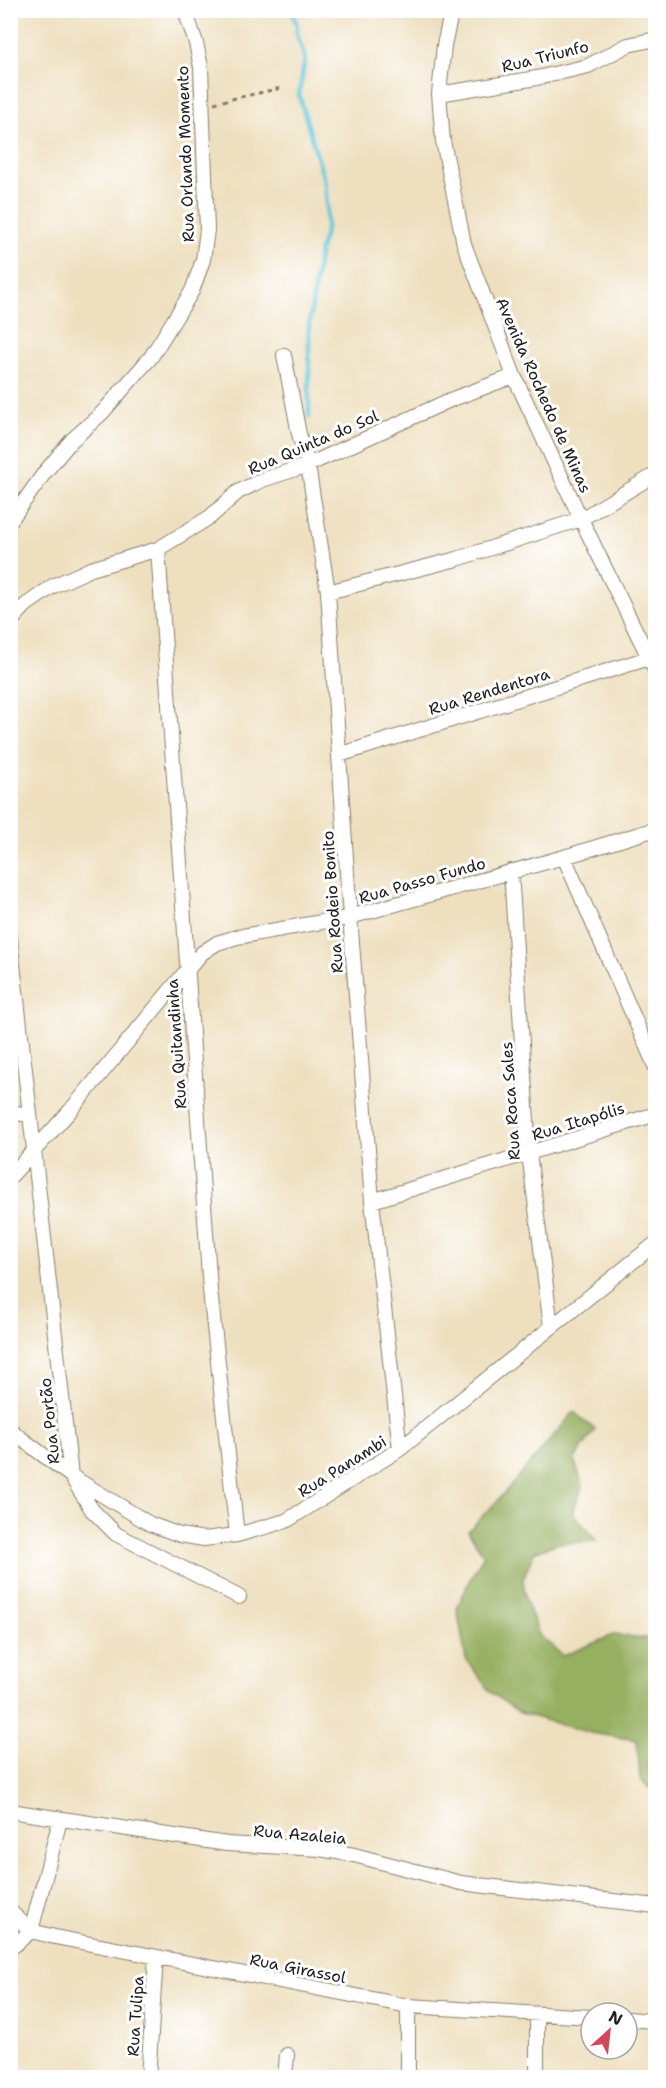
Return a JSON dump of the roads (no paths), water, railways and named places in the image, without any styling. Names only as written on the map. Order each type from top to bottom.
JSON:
[{"type":"street","name":"Rua Orlando Momento","points":[[10,521],[45,472],[72,440],[102,413],[151,357],[192,291],[203,260],[207,230],[201,67],[185,10]]},
{"type":"street","name":"Avenida Rochedo de Minas","points":[[452,10],[444,45],[439,94],[443,141],[464,244],[514,376],[656,672]]},
{"type":"street","name":"Rua Triunfo","points":[[439,94],[537,78],[588,66],[628,45],[656,39]]},
{"type":"street","name":"Rua Rodeio Bonito","points":[[284,356],[299,434],[308,465],[328,592],[372,1201],[400,1449]]},
{"type":"street","name":"Rua Quinta do Sol","points":[[10,622],[26,605],[53,586],[92,569],[158,549],[210,517],[238,492],[262,480],[308,465],[409,418],[514,376]]},
{"type":"street","points":[[328,592],[457,559],[581,519],[656,474]]},
{"type":"street","name":"Rua Quitandinha","points":[[158,549],[210,1290],[237,1535]]},
{"type":"street","name":"Rua Rendentora","points":[[339,756],[649,658]]},
{"type":"street","name":"Rua Passo Fundo","points":[[10,1176],[70,1112],[188,969],[202,954],[217,943],[237,937],[350,917],[656,829]]},
{"type":"street","points":[[564,857],[656,1068]]},
{"type":"street","name":"Rua Roca Sales","points":[[511,871],[529,1153],[551,1327]]},
{"type":"street","points":[[10,938],[34,1152]]},
{"type":"street","points":[[10,1112],[30,1115]]},
{"type":"street","name":"Rua Itapólis","points":[[372,1201],[656,1114]]},
{"type":"street","name":"Rua Portão","points":[[34,1152],[71,1476],[92,1510],[116,1534],[239,1597]]},
{"type":"street","name":"Rua Panambi","points":[[10,1430],[71,1476],[150,1524],[180,1534],[204,1539],[237,1535],[286,1521],[400,1449],[656,1243]]},
{"type":"street","name":"Rua Azaleia","points":[[10,1811],[227,1844],[320,1850],[354,1855],[461,1883],[656,1906]]},
{"type":"street","points":[[10,1949],[31,1931],[60,1820]]},
{"type":"street","points":[[10,1911],[31,1931]]},
{"type":"street","name":"Rua Girassol","points":[[31,1931],[408,2006],[579,2016]]},
{"type":"street","name":"Rua Tulipa","points":[[148,2078],[156,1957]]},
{"type":"street","points":[[408,2006],[408,2078]]},
{"type":"street","points":[[537,2014],[537,2078]]},
{"type":"street","points":[[639,2020],[656,2021]]},
{"type":"street","points":[[285,2078],[288,2055]]},
{"type":"waterway","points":[[291,10],[305,59],[299,95],[325,183],[327,208],[326,230],[320,249],[309,325],[309,417]]}]
